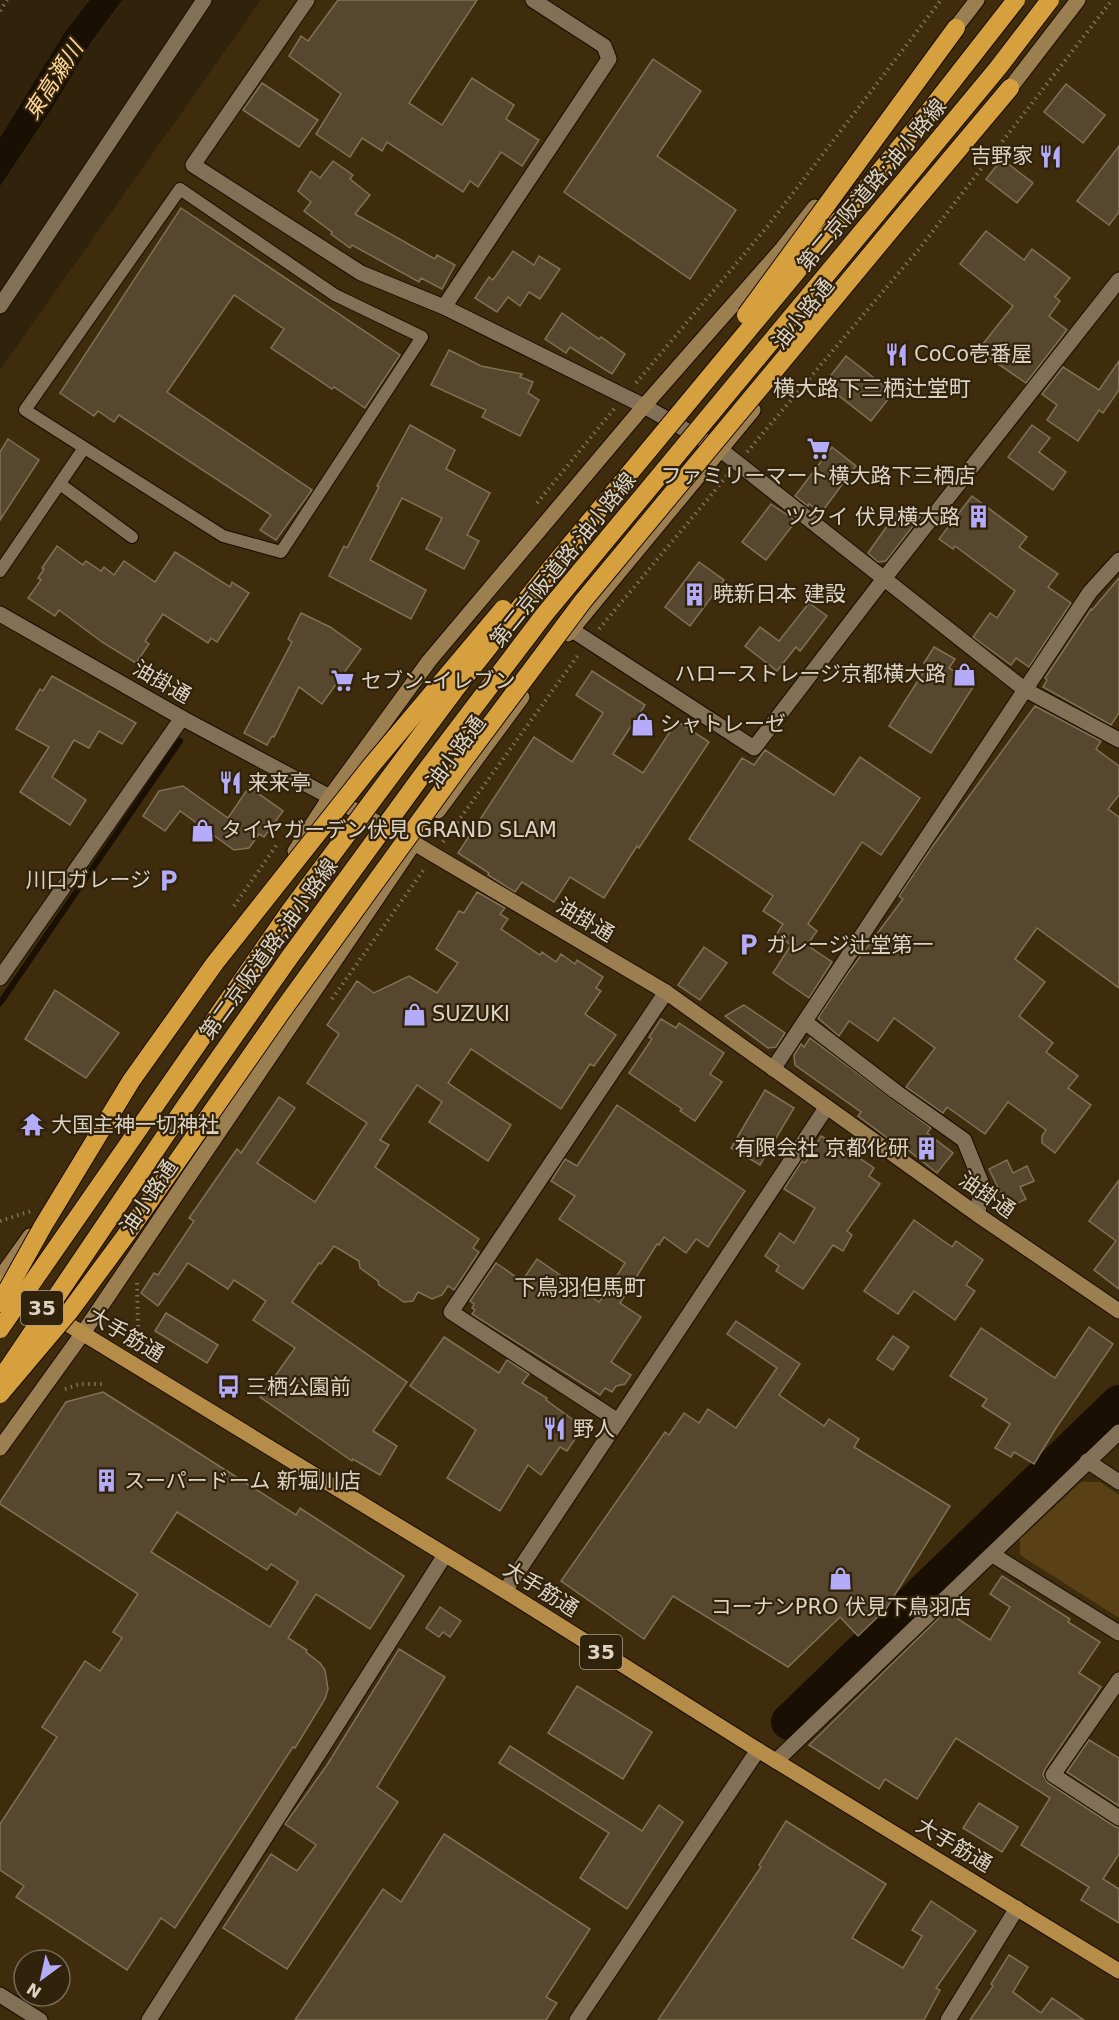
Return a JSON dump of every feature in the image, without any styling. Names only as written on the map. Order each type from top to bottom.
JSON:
[{"type":"highway","name":"第二京阪道路;油小路線","points":[[0,1329],[291,911],[454,691],[550,568],[919,124],[1016,0]]},
{"type":"highway","name":"第二京阪道路;油小路線","points":[[0,1380],[289,958],[428,768],[544,615],[998,68],[1050,0]]},
{"type":"highway","points":[[0,1304],[43,1226],[131,1080],[215,963],[370,766],[729,338],[956,28]]},
{"type":"highway","points":[[0,1394],[70,1311],[126,1235],[282,1011],[464,760],[583,601],[1010,88]]},
{"type":"main road","name":"大手筋通","points":[[0,1283],[505,1591],[758,1750],[1119,1971]]},
{"type":"street","points":[[0,306],[204,0]]},
{"type":"street","points":[[307,0],[193,165],[361,273],[444,307],[644,406],[721,450],[1024,689],[1119,740]]},
{"type":"street","points":[[444,307],[609,59],[604,46],[533,0]]},
{"type":"street","points":[[0,1278],[195,1002],[330,797],[429,661],[644,406],[782,249],[977,0]]},
{"type":"street","name":"油小路通","points":[[0,1448],[83,1333],[414,843],[572,630],[721,450],[1078,0]]},
{"type":"street","points":[[572,630],[754,748],[883,579],[1119,280]]},
{"type":"street","points":[[773,1069],[1024,689],[1090,592],[1119,560]]},
{"type":"street","name":"油掛通","points":[[0,614],[182,718],[414,843],[666,992],[826,1108],[1119,1311]]},
{"type":"street","points":[[0,978],[182,718]]},
{"type":"street","points":[[618,1420],[451,1312],[666,992]]},
{"type":"street","points":[[805,1022],[964,1140],[981,1182],[978,1215]]},
{"type":"street","points":[[505,1591],[826,1108]]},
{"type":"street","points":[[776,1761],[1119,1432]]},
{"type":"street","points":[[1087,1461],[1119,1482]]},
{"type":"street","points":[[148,2020],[445,1555]]},
{"type":"street","points":[[993,1555],[1119,1633]]},
{"type":"street","points":[[1119,1680],[1053,1775],[1119,1818]]},
{"type":"street","points":[[577,2020],[758,1750]]},
{"type":"street","points":[[948,2020],[1017,1908]]},
{"type":"street","points":[[0,1995],[40,2020]]},
{"type":"lane","points":[[180,189],[335,295],[422,337],[281,552],[223,536],[84,448],[25,410],[180,189]]},
{"type":"lane","points":[[0,571],[84,448]]},
{"type":"lane","points":[[60,484],[132,537]]},
{"type":"path","points":[[0,11],[7,0]]},
{"type":"path","points":[[59,1392],[80,1384],[102,1384]]},
{"type":"shaded area","points":[[261,0],[1119,0],[1119,2020],[0,2020],[0,370]]},
{"type":"shaded area","points":[[1081,1482],[1100,1482],[1119,1495],[1119,1618],[1020,1555],[1020,1539]]},
{"type":"water","name":"東高瀬川","points":[[90,0],[122,0],[91,42],[56,102],[0,186],[0,138],[65,32]]},
{"type":"building","points":[[338,0],[477,0],[409,103],[442,125],[472,78],[514,105],[506,119],[539,140],[522,166],[501,152],[478,187],[470,181],[463,192],[387,142],[382,151],[362,138],[350,157],[316,134],[341,94],[289,56],[301,36],[308,41]]},
{"type":"building","points":[[653,59],[701,91],[657,156],[736,210],[690,279],[564,192]]},
{"type":"building","points":[[262,83],[318,120],[299,147],[243,110]]},
{"type":"building","points":[[1066,84],[1105,115],[1083,143],[1044,112]]},
{"type":"building","points":[[1119,146],[1119,212],[1109,225],[1077,201]]},
{"type":"building","points":[[1002,159],[1033,183],[1017,203],[986,179]]},
{"type":"building","points":[[333,161],[353,175],[350,179],[370,195],[355,214],[435,259],[437,255],[455,265],[442,289],[421,278],[419,282],[352,245],[350,248],[304,211],[311,202],[298,191],[311,171],[320,178]]},
{"type":"building","points":[[181,208],[400,355],[365,408],[271,348],[284,329],[234,295],[167,392],[312,490],[276,540],[260,530],[271,515],[119,415],[114,422],[98,411],[94,416],[60,393]]},
{"type":"building","points":[[986,231],[1024,260],[1032,249],[1070,278],[1055,297],[1060,301],[1049,316],[1067,330],[1026,383],[978,350],[1013,306],[960,264]]},
{"type":"building","points":[[513,251],[534,265],[539,256],[560,269],[540,299],[529,292],[520,306],[508,297],[497,312],[475,298],[489,277],[493,280]]},
{"type":"building","points":[[562,313],[625,354],[612,374],[570,347],[566,353],[545,339]]},
{"type":"building","points":[[449,350],[481,366],[522,374],[520,377],[533,382],[528,393],[539,400],[520,436],[482,417],[486,410],[431,385]]},
{"type":"building","points":[[846,356],[893,393],[871,421],[824,384]]},
{"type":"building","points":[[1119,361],[1119,390],[1103,413],[1099,410],[1078,441],[1047,420],[1057,405],[1042,394],[1063,367],[1099,390]]},
{"type":"building","points":[[410,425],[455,450],[446,469],[490,493],[467,535],[479,541],[464,569],[426,549],[442,518],[402,498],[370,560],[426,590],[411,619],[329,576],[344,546],[347,548]]},
{"type":"building","points":[[1032,425],[1050,438],[1039,452],[1066,472],[1053,490],[1008,457]]},
{"type":"building","points":[[8,439],[39,460],[0,520],[0,452]]},
{"type":"building","points":[[832,447],[856,466],[821,513],[795,496]]},
{"type":"building","points":[[972,496],[1027,537],[1019,547],[1058,574],[1048,587],[1071,603],[1029,667],[1016,658],[1011,665],[973,637],[990,613],[997,618],[1015,591],[955,546],[953,549],[939,539]]},
{"type":"building","points":[[771,504],[796,521],[766,560],[742,542]]},
{"type":"building","points":[[902,505],[920,517],[886,561],[878,562],[868,553]]},
{"type":"building","points":[[57,546],[83,565],[86,561],[101,571],[104,567],[114,575],[124,561],[155,582],[175,552],[230,587],[232,582],[249,593],[217,642],[211,638],[208,643],[163,614],[145,641],[149,644],[136,663],[102,642],[59,610],[55,616],[28,598],[41,580],[38,578],[44,569],[42,568]]},
{"type":"building","name":"暁新日本 建設","points":[[699,562],[724,580],[690,626],[665,607]]},
{"type":"building","points":[[1119,578],[1119,713],[1111,725],[1043,687],[1047,680],[1045,678],[1091,609]]},
{"type":"building","points":[[809,603],[827,616],[800,651],[796,647],[777,671],[745,646],[760,627],[779,641]]},
{"type":"building","points":[[301,613],[330,627],[361,649],[322,704],[299,687],[274,737],[272,736],[267,745],[244,733],[292,642],[288,639]]},
{"type":"building","points":[[934,647],[955,659],[949,668],[975,684],[931,753],[889,726],[928,665],[924,663]]},
{"type":"building","points":[[592,671],[645,705],[613,754],[643,773],[677,721],[709,742],[604,898],[570,877],[554,902],[522,882],[515,892],[458,853],[534,737],[572,762],[603,713],[576,695]]},
{"type":"building","points":[[52,676],[136,723],[122,744],[99,731],[89,748],[74,740],[52,777],[86,800],[70,825],[20,792],[49,747],[16,729],[40,689],[43,691]]},
{"type":"building","points":[[1035,706],[1101,741],[1096,749],[1119,766],[1119,795],[1108,809],[1119,817],[1119,988],[1037,928],[1015,959],[1045,982],[1019,1016],[1053,1043],[1046,1052],[1078,1076],[1068,1088],[1091,1105],[1055,1153],[1042,1143],[1042,1136],[1046,1130],[1008,1102],[985,1134],[947,1107],[943,1113],[906,1087],[935,1048],[894,1018],[878,1041],[849,1021],[839,1036],[818,1018],[903,899],[899,896],[932,847]]},
{"type":"building","points":[[765,750],[834,795],[860,757],[920,798],[881,855],[862,842],[808,924],[817,931],[807,945],[832,962],[809,998],[773,973],[791,945],[776,935],[783,924],[763,911],[773,896],[689,839],[742,758],[754,765]]},
{"type":"building","points":[[183,786],[228,818],[249,787],[283,811],[264,837],[259,834],[249,848],[234,850],[180,811],[165,831],[143,816],[159,791]]},
{"type":"building","points":[[477,892],[505,908],[500,914],[508,919],[501,929],[540,955],[542,952],[556,962],[561,954],[575,964],[577,960],[603,977],[596,988],[601,991],[585,1014],[616,1035],[594,1066],[590,1064],[561,1109],[471,1049],[448,1083],[511,1125],[488,1161],[429,1122],[442,1102],[417,1085],[380,1140],[389,1145],[375,1167],[479,1239],[473,1248],[479,1252],[454,1290],[448,1286],[442,1295],[432,1299],[418,1292],[413,1301],[404,1302],[379,1285],[378,1281],[360,1268],[359,1261],[334,1246],[321,1264],[319,1263],[292,1302],[407,1382],[373,1431],[397,1446],[380,1475],[353,1459],[352,1461],[260,1397],[295,1348],[253,1320],[266,1301],[234,1280],[228,1289],[188,1263],[158,1306],[141,1293],[154,1273],[158,1275],[194,1221],[189,1218],[237,1149],[241,1153],[279,1097],[295,1108],[257,1163],[315,1202],[367,1123],[307,1083],[339,1034],[327,1025],[357,981],[374,993],[409,976],[437,993],[458,963],[436,949],[459,911],[464,913]]},
{"type":"building","points":[[704,947],[727,963],[700,1000],[678,985]]},
{"type":"building","points":[[55,990],[119,1033],[86,1078],[25,1039]]},
{"type":"building","points":[[744,1005],[785,1033],[776,1047],[768,1048],[725,1016]]},
{"type":"building","points":[[661,1019],[676,1028],[679,1023],[724,1053],[710,1074],[722,1082],[695,1121],[680,1111],[682,1109],[629,1073],[652,1039],[649,1037]]},
{"type":"building","points":[[810,1038],[931,1128],[927,1133],[953,1153],[937,1173],[899,1143],[897,1145],[858,1116],[861,1112],[795,1065],[794,1055],[801,1044],[804,1047]]},
{"type":"building","points":[[765,1090],[794,1108],[760,1165],[731,1148]]},
{"type":"building","points":[[617,1105],[745,1191],[708,1247],[696,1239],[686,1253],[664,1237],[659,1245],[657,1244],[620,1303],[641,1317],[611,1362],[631,1375],[625,1384],[616,1386],[612,1392],[605,1388],[600,1395],[472,1314],[475,1310],[472,1308],[474,1304],[470,1301],[496,1263],[522,1281],[537,1259],[599,1302],[606,1293],[625,1263],[559,1219],[575,1196],[551,1181],[565,1159],[577,1166]]},
{"type":"building","points":[[821,1136],[874,1168],[869,1176],[880,1184],[847,1231],[852,1235],[843,1251],[833,1245],[803,1289],[776,1271],[779,1266],[765,1256],[780,1233],[794,1243],[815,1208],[784,1189],[802,1161],[805,1163]]},
{"type":"building","points":[[1007,1160],[1013,1173],[1027,1166],[1034,1181],[1020,1187],[1026,1199],[1008,1208],[989,1169]]},
{"type":"building","points":[[1119,1180],[1119,1289],[1094,1270],[1116,1241],[1089,1221]]},
{"type":"building","points":[[914,1220],[952,1247],[956,1241],[983,1260],[966,1285],[975,1291],[955,1320],[914,1291],[898,1314],[864,1291]]},
{"type":"building","points":[[166,1313],[218,1345],[207,1363],[155,1331]]},
{"type":"building","points":[[736,1321],[800,1364],[779,1395],[824,1426],[829,1419],[859,1439],[854,1447],[950,1506],[886,1609],[858,1636],[840,1617],[788,1667],[673,1596],[644,1639],[561,1581],[665,1432],[669,1435],[684,1413],[699,1423],[708,1409],[736,1428],[777,1368],[727,1334]]},
{"type":"building","points":[[1089,1327],[1113,1344],[1034,1464],[1014,1452],[1011,1457],[995,1448],[1010,1424],[982,1406],[987,1399],[950,1376],[981,1328],[1055,1378]]},
{"type":"building","points":[[893,1336],[909,1347],[893,1370],[877,1359]]},
{"type":"building","points":[[444,1337],[499,1373],[507,1360],[529,1374],[522,1383],[547,1398],[546,1400],[583,1427],[567,1451],[560,1447],[541,1475],[528,1465],[500,1511],[447,1478],[476,1430],[410,1386]]},
{"type":"building","points":[[103,1392],[296,1515],[300,1508],[404,1576],[370,1629],[316,1594],[288,1638],[307,1650],[306,1652],[325,1670],[328,1689],[325,1699],[175,1928],[161,1918],[127,1970],[16,1897],[24,1886],[0,1870],[0,1824],[57,1737],[42,1727],[85,1661],[100,1671],[122,1638],[113,1632],[138,1594],[0,1504],[66,1402]],"holes":[[[177,1512],[267,1570],[271,1564],[298,1582],[270,1627],[151,1552]]]},
{"type":"building","points":[[1002,1576],[1070,1619],[1068,1622],[1100,1642],[1079,1673],[1101,1687],[1043,1775],[1048,1783],[1119,1828],[1119,1854],[1103,1879],[1119,1889],[1119,1923],[1081,1900],[1089,1887],[1021,1845],[1050,1798],[956,1738],[917,1799],[885,1779],[879,1789],[809,1745],[946,1611],[990,1640],[1010,1607],[990,1594]]},
{"type":"building","points":[[440,1607],[461,1621],[450,1637],[443,1632],[439,1637],[426,1628]]},
{"type":"building","points":[[399,1649],[445,1677],[377,1787],[398,1802],[287,1969],[223,1928],[271,1854],[297,1871],[316,1845],[285,1824],[327,1765]]},
{"type":"building","points":[[577,1686],[652,1732],[623,1779],[548,1733]]},
{"type":"building","points":[[1089,1740],[1119,1758],[1119,1806],[1067,1772]]},
{"type":"building","points":[[510,1746],[642,1831],[659,1805],[683,1822],[627,1909],[580,1878],[609,1833],[499,1763]]},
{"type":"building","points":[[979,1803],[1018,1827],[1002,1852],[963,1828]]},
{"type":"building","points":[[786,1821],[886,1884],[852,1938],[903,1968],[922,1936],[912,1930],[931,1901],[976,1931],[936,1988],[940,1990],[924,2020],[658,2020],[761,1867],[759,1865]]},
{"type":"building","points":[[444,1834],[590,1929],[546,1997],[557,2003],[546,2020],[295,2020],[383,1889],[401,1902]]},
{"type":"building","points":[[1009,1955],[1028,1967],[1013,1992],[1041,2013],[1052,1998],[1084,2020],[970,2020],[993,1986],[991,1984]]},
{"type":"waterway","points":[[0,1003],[180,741]]},
{"type":"waterway","points":[[789,1722],[1119,1403]]},
{"type":"place","name":"吉野家","points":[[1051,156]]},
{"type":"place","name":"CoCo壱番屋","points":[[896,354]]},
{"type":"place","name":"ファミリーマート横大路下三栖店","points":[[818,448]]},
{"type":"place","name":"ツクイ 伏見横大路","points":[[978,517]]},
{"type":"place","name":"暁新日本 建設","points":[[695,594]]},
{"type":"place","name":"ハローストレージ京都横大路","points":[[964,674]]},
{"type":"place","name":"セブン-イレブン","points":[[343,681]]},
{"type":"place","name":"シャトレーゼ","points":[[642,724]]},
{"type":"place","name":"来来亭","points":[[230,783]]},
{"type":"place","name":"タイヤガーデン伏見 GRAND SLAM","points":[[203,830]]},
{"type":"place","name":"川口ガレージ","points":[[169,880]]},
{"type":"place","name":"ガレージ辻堂第一","points":[[748,945]]},
{"type":"place","name":"SUZUKI","points":[[414,1014]]},
{"type":"place","name":"大国主神一切神社","points":[[33,1125]]},
{"type":"place","name":"有限会社 京都化研","points":[[927,1148]]},
{"type":"place","name":"三栖公園前","points":[[228,1387]]},
{"type":"place","name":"野人","points":[[555,1429]]},
{"type":"place","name":"スーパードーム 新堀川店","points":[[106,1481]]},
{"type":"place","name":"コーナンPRO 伏見下鳥羽店","points":[[841,1579]]},
{"type":"district","name":"横大路下三栖辻堂町","points":[[872,388]]},
{"type":"district","name":"下鳥羽但馬町","points":[[580,1287]]}]
